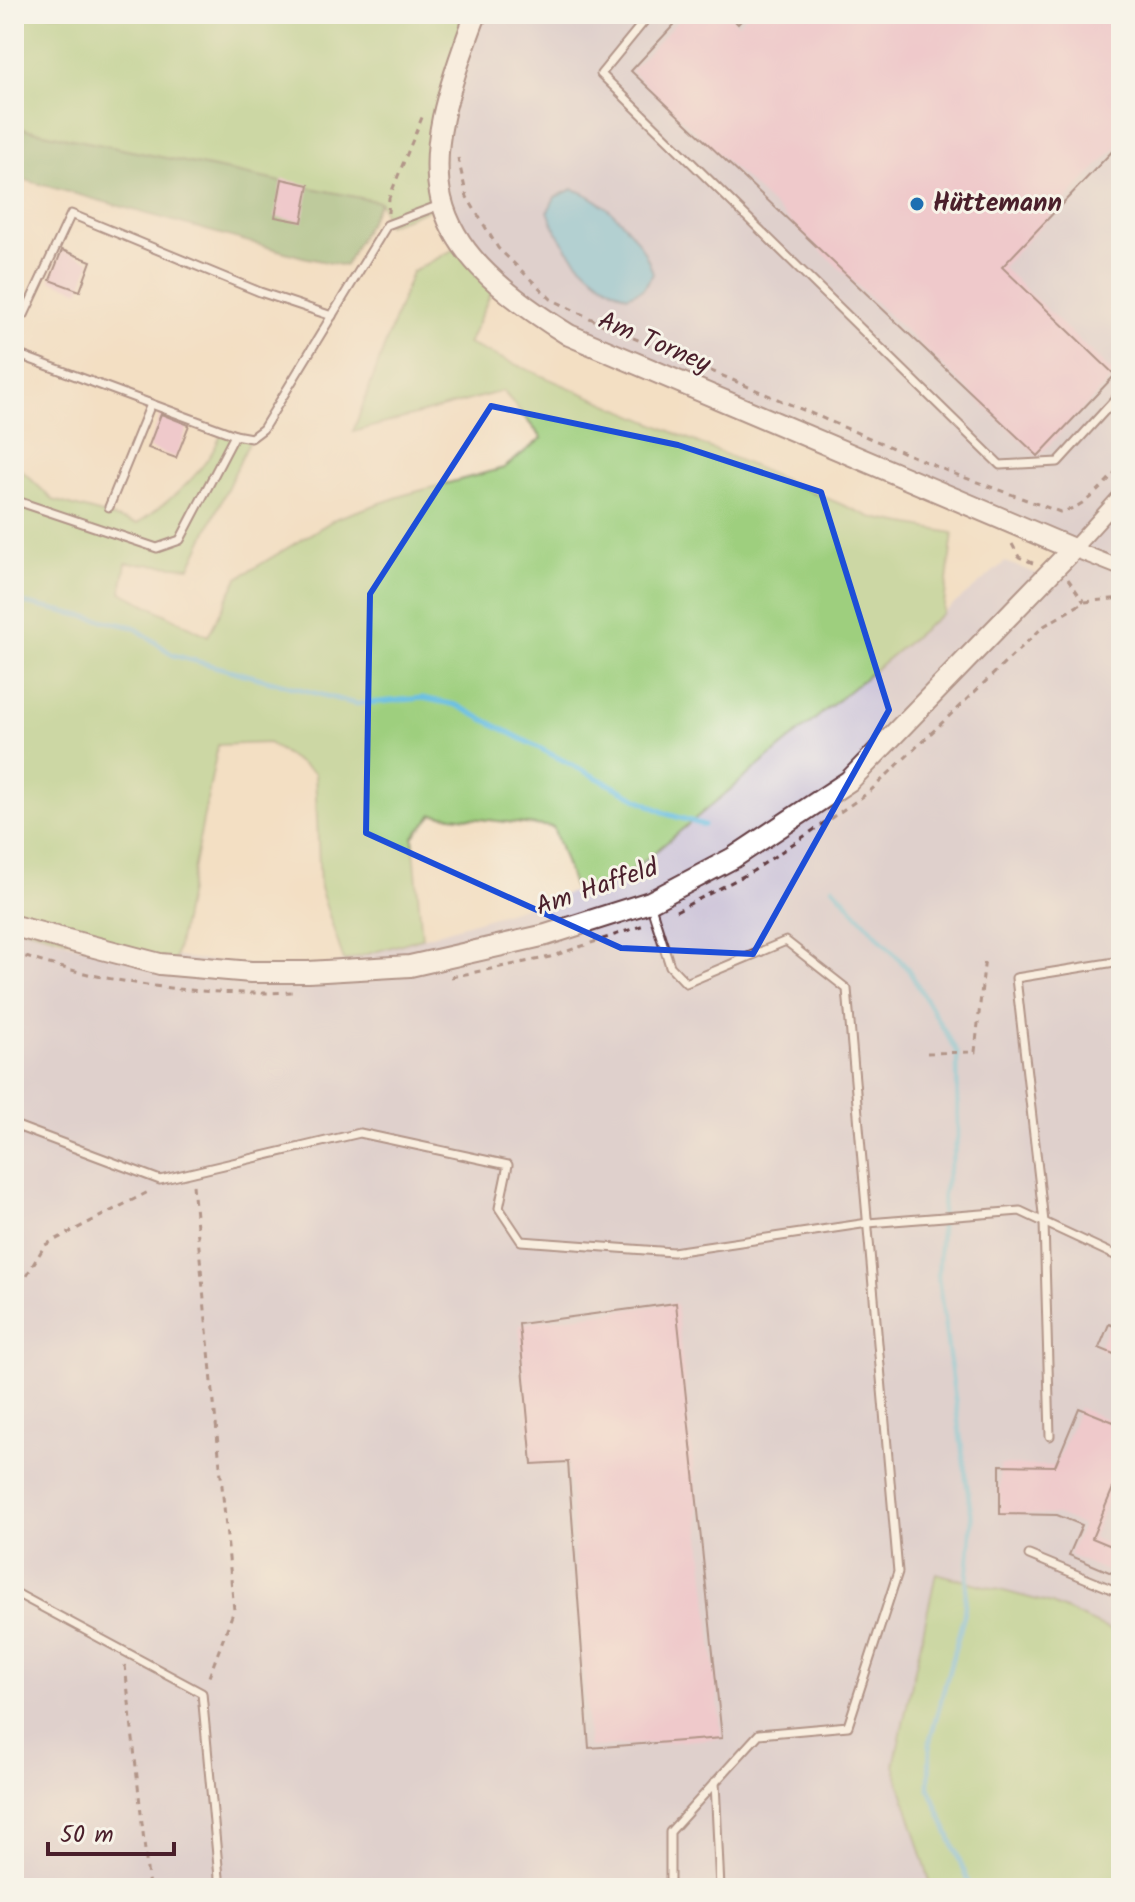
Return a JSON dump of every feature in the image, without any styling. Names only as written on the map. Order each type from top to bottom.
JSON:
[{"type":"street","name":"Am Torney","points":[[476,14],[447,91],[435,156],[440,205],[462,245],[527,310],[569,335],[1073,549]]},
{"type":"street","points":[[1121,496],[1073,549],[1121,568]]},
{"type":"street","name":"Am Haffeld","points":[[14,926],[160,964],[251,972],[308,972],[410,966],[654,911],[849,781],[1073,549]]},
{"type":"lane","points":[[650,14],[601,74],[1000,465],[1058,462],[1121,393]]},
{"type":"lane","points":[[14,353],[235,435],[251,438],[263,429],[387,225],[440,205]]},
{"type":"lane","points":[[24,315],[71,214],[260,292],[332,316]]},
{"type":"lane","points":[[109,507],[151,404]]},
{"type":"lane","points":[[14,500],[157,548],[180,540],[235,435]]},
{"type":"lane","points":[[654,911],[670,966],[686,983],[786,941],[847,989],[898,1572],[848,1726],[759,1734],[670,1832],[670,1888]]},
{"type":"lane","points":[[1050,1436],[1044,1222],[1016,978],[1121,961]]},
{"type":"lane","points":[[14,1125],[160,1180],[191,1170],[360,1133],[508,1165],[499,1208],[521,1241],[673,1252],[868,1223],[1020,1211],[1121,1258]]},
{"type":"lane","points":[[1029,1555],[1121,1593]]},
{"type":"lane","points":[[14,1592],[124,1654],[202,1693],[220,1888]]},
{"type":"lane","points":[[715,1782],[720,1888]]},
{"type":"path","points":[[387,225],[389,198],[429,103]]},
{"type":"path","points":[[456,147],[467,197],[498,248],[551,299],[612,329],[952,473],[1060,512],[1075,510],[1121,466]]},
{"type":"path","points":[[442,979],[550,957],[753,871],[868,793],[1044,626],[1084,602],[1121,598]]},
{"type":"path","points":[[14,953],[74,972],[152,985],[247,995],[292,992]]},
{"type":"path","points":[[927,1053],[948,1055],[975,1052],[985,957]]},
{"type":"path","points":[[191,1170],[234,1610],[202,1693]]},
{"type":"path","points":[[14,1296],[45,1245],[165,1184]]},
{"type":"path","points":[[124,1654],[149,1888]]},
{"type":"highlighted area","points":[[491,406],[678,445],[821,492],[889,710],[753,954],[621,948],[366,833],[370,594]]},
{"type":"shaded area","points":[[476,14],[1121,14],[1121,1635],[1052,1604],[894,1765],[932,1888],[14,1888],[14,926],[80,946],[308,972],[626,876],[1005,562],[1046,577],[1072,549],[569,335],[462,245],[435,156]]},
{"type":"green space","points":[[14,14],[476,14],[447,91],[440,205],[387,225],[380,202],[14,127]]},
{"type":"green space","points":[[14,127],[380,202],[345,266],[14,177]]},
{"type":"green space","points":[[462,245],[496,282],[468,344],[873,518],[953,533],[943,613],[626,876],[576,894],[553,827],[433,814],[413,837],[422,938],[344,961],[320,888],[315,773],[268,743],[218,745],[174,966],[14,926],[14,463],[53,500],[137,524],[198,472],[223,430],[251,438],[190,567],[126,563],[121,592],[208,636],[238,578],[337,518],[404,495],[504,468],[542,438],[503,391],[353,432],[412,272]]},
{"type":"green space","points":[[936,1573],[1052,1604],[1121,1635],[1121,1888],[932,1888],[894,1765]]},
{"type":"water","points":[[573,189],[599,202],[633,235],[653,274],[643,289],[627,296],[613,289],[578,262],[560,238],[548,211],[555,197]]},
{"type":"building","name":"Hüttemann","points":[[684,14],[728,14],[738,24],[747,14],[1121,14],[1121,142],[1002,267],[1115,375],[1038,456],[631,71]]},
{"type":"building","points":[[282,179],[309,185],[302,222],[275,217]]},
{"type":"building","points":[[62,250],[91,261],[80,291],[50,280]]},
{"type":"building","points":[[161,414],[189,425],[176,458],[148,448]]},
{"type":"building","points":[[676,1303],[722,1738],[589,1748],[568,1462],[532,1464],[519,1324]]},
{"type":"building","points":[[1109,1324],[1121,1329],[1121,1357],[1099,1348]]},
{"type":"building","points":[[1079,1408],[1121,1425],[1121,1469],[1092,1538],[1121,1550],[1121,1577],[1069,1555],[1082,1525],[1057,1515],[1000,1514],[1000,1465],[1055,1466]]},
{"type":"waterway","points":[[14,601],[134,627],[173,655],[356,704],[423,698],[456,705],[667,814],[704,825]]},
{"type":"waterway","points":[[833,887],[908,969],[957,1052],[958,1138],[943,1193],[938,1277],[972,1521],[964,1615],[930,1740],[929,1787],[971,1888]]},
{"type":"place","name":"Hüttemann","points":[[917,204]]}]
